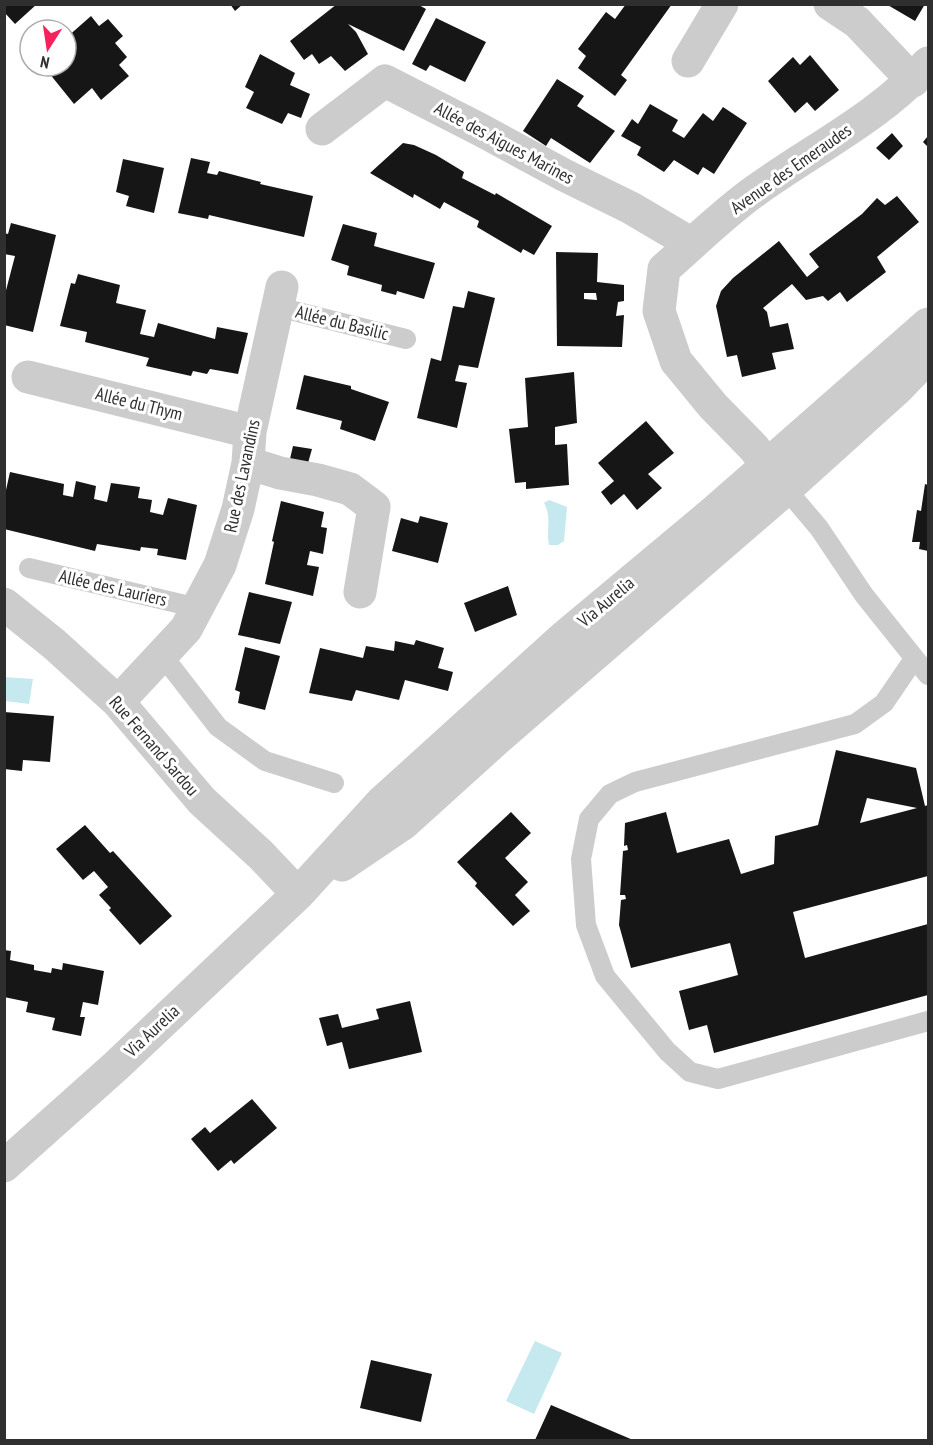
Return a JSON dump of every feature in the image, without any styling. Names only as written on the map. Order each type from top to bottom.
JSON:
[{"type":"street","points":[[688,61],[722,4]]},
{"type":"street","points":[[830,4],[921,72]]},
{"type":"street","name":"Avenue des Emeraudes","points":[[776,477],[676,360],[659,311],[664,269],[754,192],[831,143],[921,72]]},
{"type":"street","name":"Allée des Aigues Marines","points":[[322,129],[385,81],[631,208],[693,244]]},
{"type":"street","name":"Rue des Lavandins","points":[[118,702],[186,629],[220,565],[238,509],[280,297]]},
{"type":"street","name":"Via Aurelia","points":[[776,477],[928,324]]},
{"type":"street","name":"Via Aurelia","points":[[4,1166],[116,1065],[298,894],[382,802],[563,638],[715,511],[776,477],[897,389],[928,357]]},
{"type":"street","name":"Allée du Thym","points":[[28,377],[249,448],[280,473],[350,489],[374,507],[360,592]]},
{"type":"street","name":"Rue Fernand Sardou","points":[[4,604],[54,644],[118,702],[202,801],[261,855],[298,894]]},
{"type":"lane","name":"Allée du Basilic","points":[[280,297],[406,339]]},
{"type":"lane","points":[[776,477],[819,528],[864,595],[928,675]]},
{"type":"lane","name":"Allée des Lauriers","points":[[28,568],[198,608]]},
{"type":"lane","points":[[162,655],[218,727],[265,761],[334,783]]},
{"type":"lane","points":[[914,659],[884,703],[855,724],[635,782],[610,794],[589,819],[582,859],[586,926],[605,976],[667,1051],[690,1072],[718,1079],[928,1021]]},
{"type":"water","points":[[549,500],[567,507],[564,541],[558,545],[549,545],[548,513],[544,503]]},
{"type":"water","points":[[4,677],[33,679],[29,704],[5,701]]},
{"type":"water","points":[[535,1341],[562,1353],[534,1414],[506,1401]]},
{"type":"building","points":[[4,4],[37,4],[22,18],[18,18],[15,24],[4,12]]},
{"type":"building","points":[[230,4],[243,4],[235,11]]},
{"type":"building","points":[[337,4],[417,4],[426,9],[404,51],[348,24],[356,32],[368,54],[345,71],[331,56],[319,64],[312,54],[304,60],[290,41]]},
{"type":"building","points":[[626,4],[672,4],[621,75],[627,80],[615,96],[578,68],[586,56],[578,49],[606,12],[615,19]]},
{"type":"building","points":[[886,4],[925,4],[915,21]]},
{"type":"building","points":[[91,16],[99,26],[108,19],[123,36],[115,43],[127,57],[119,65],[129,76],[101,100],[92,88],[74,104],[53,78],[78,78],[78,27]]},
{"type":"building","points":[[436,18],[486,42],[465,82],[430,65],[426,71],[412,64]]},
{"type":"building","points":[[260,54],[295,73],[290,85],[310,94],[301,118],[288,113],[282,124],[246,108],[254,92],[245,87]]},
{"type":"building","points":[[810,55],[839,90],[815,111],[807,102],[795,113],[768,81],[793,57],[800,65]]},
{"type":"building","points":[[557,79],[584,96],[577,106],[615,131],[590,163],[551,138],[546,146],[523,131]]},
{"type":"building","points":[[650,104],[678,120],[672,131],[684,138],[703,113],[713,121],[723,107],[747,123],[714,174],[703,167],[698,175],[674,160],[664,172],[637,155],[641,147],[621,136],[632,119],[638,124]]},
{"type":"building","points":[[892,133],[903,146],[889,160],[876,148]]},
{"type":"building","points":[[928,136],[928,147],[923,142]]},
{"type":"building","points":[[403,143],[414,145],[436,155],[464,172],[462,178],[495,195],[496,193],[552,226],[534,255],[523,249],[521,253],[477,227],[479,221],[444,202],[440,209],[414,194],[413,198],[370,173]]},
{"type":"building","points":[[191,158],[210,162],[207,173],[217,175],[219,171],[261,182],[260,184],[313,196],[304,237],[209,215],[208,219],[178,213]]},
{"type":"building","points":[[123,159],[164,168],[154,213],[126,206],[129,196],[116,192]]},
{"type":"building","points":[[897,196],[919,222],[877,257],[886,272],[847,302],[840,292],[828,301],[823,296],[806,300],[792,284],[763,308],[767,312],[770,327],[788,323],[794,349],[772,353],[776,369],[742,377],[737,355],[727,357],[716,306],[721,291],[733,278],[779,241],[807,277],[819,267],[809,254],[862,214],[877,198],[885,205]]},
{"type":"building","points":[[11,223],[56,235],[33,332],[4,325],[4,298],[15,256],[4,254],[4,233],[8,234]]},
{"type":"building","points":[[343,224],[377,233],[374,246],[435,263],[424,299],[397,291],[396,295],[381,291],[382,285],[347,275],[349,266],[331,260]]},
{"type":"building","points":[[556,252],[598,253],[597,282],[624,285],[624,301],[618,302],[616,316],[624,315],[622,347],[557,346]],"holes":[[[584,293],[596,293],[597,300],[584,299]]]},
{"type":"building","points":[[78,274],[120,285],[116,303],[146,310],[140,334],[154,337],[158,323],[215,339],[217,327],[248,333],[238,374],[210,369],[207,374],[193,371],[191,376],[146,366],[149,358],[85,342],[87,332],[60,326],[71,283],[75,284]]},
{"type":"building","points":[[468,291],[495,298],[478,368],[459,365],[455,381],[467,383],[457,428],[417,418],[431,358],[441,361],[453,306],[464,308]]},
{"type":"building","points":[[574,372],[577,423],[555,427],[555,445],[567,444],[569,485],[526,489],[526,482],[515,483],[509,429],[528,427],[525,378]]},
{"type":"building","points":[[304,375],[351,386],[351,389],[389,402],[375,441],[340,429],[342,421],[296,409]]},
{"type":"building","points":[[646,421],[674,453],[648,474],[662,488],[637,510],[624,494],[611,505],[601,492],[614,481],[598,463]]},
{"type":"building","points":[[293,446],[312,449],[308,463],[290,459]]},
{"type":"building","points":[[10,472],[64,484],[63,495],[73,497],[76,481],[96,486],[94,499],[107,502],[111,483],[140,487],[138,498],[152,500],[150,512],[163,515],[168,498],[197,505],[186,560],[157,555],[158,549],[141,547],[140,551],[97,544],[95,551],[4,529],[4,499]]},
{"type":"building","points":[[925,484],[928,485],[928,551],[919,549],[920,542],[912,542],[917,510],[921,511]]},
{"type":"building","points":[[281,501],[324,512],[321,527],[327,528],[323,554],[310,551],[307,565],[319,567],[313,596],[265,584]]},
{"type":"building","points":[[420,516],[448,523],[438,563],[392,551],[401,518],[418,523]]},
{"type":"building","points":[[508,586],[517,615],[475,632],[464,603]]},
{"type":"building","points":[[249,592],[292,602],[280,644],[238,635]]},
{"type":"building","points":[[416,640],[444,648],[438,668],[453,672],[448,691],[405,680],[399,700],[356,690],[352,701],[309,693],[320,648],[363,658],[366,646],[394,651],[395,641],[414,645]]},
{"type":"building","points":[[245,647],[280,656],[265,710],[238,703],[240,692],[235,690]]},
{"type":"building","points":[[4,712],[54,716],[50,762],[23,760],[22,771],[4,769]]},
{"type":"building","points":[[836,750],[916,768],[925,806],[928,805],[928,876],[793,912],[805,958],[928,924],[928,995],[714,1053],[707,1025],[689,1030],[679,991],[738,975],[730,943],[631,968],[619,925],[621,900],[626,899],[625,895],[620,895],[623,851],[628,850],[627,845],[624,846],[625,823],[666,812],[677,853],[729,839],[741,874],[774,864],[775,836],[818,825]],"holes":[[[867,798],[917,808],[860,823]]]},
{"type":"building","points":[[511,812],[531,833],[505,858],[528,882],[515,895],[530,911],[513,926],[475,886],[477,883],[457,862]]},
{"type":"building","points":[[85,825],[110,853],[113,851],[172,916],[140,945],[99,895],[108,887],[94,871],[83,880],[56,849]]},
{"type":"building","points":[[4,950],[11,951],[10,960],[34,965],[34,970],[51,973],[52,968],[62,970],[63,963],[104,971],[98,1005],[83,1002],[80,1017],[85,1017],[81,1036],[52,1030],[55,1018],[26,1012],[28,1002],[4,997]]},
{"type":"building","points":[[410,1001],[422,1052],[349,1069],[342,1042],[327,1046],[319,1018],[338,1014],[342,1028],[379,1019],[376,1009]]},
{"type":"building","points":[[252,1099],[277,1128],[234,1164],[231,1160],[218,1171],[191,1139],[205,1127],[210,1133]]},
{"type":"building","points":[[371,1360],[432,1374],[421,1422],[360,1408]]},
{"type":"building","points":[[551,1405],[633,1440],[535,1440]]}]
